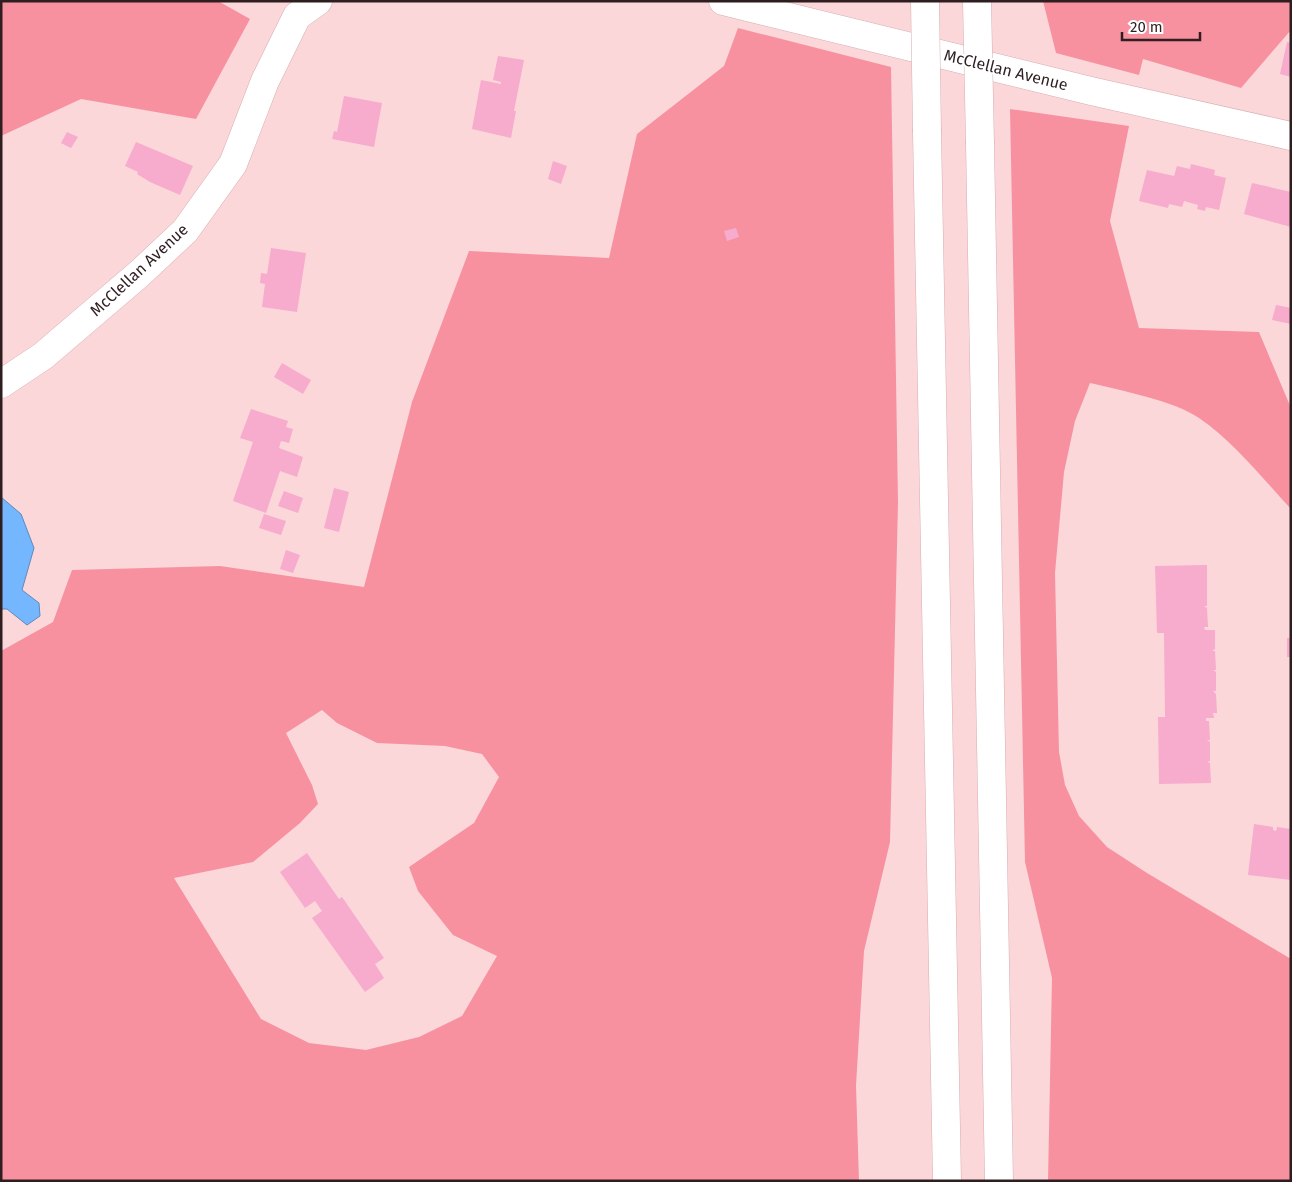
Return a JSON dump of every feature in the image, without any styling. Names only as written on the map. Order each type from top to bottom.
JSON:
[{"type":"main road","name":"McClellan Avenue","points":[[1,384],[43,356],[139,274],[185,230],[233,164],[264,81],[297,16],[318,1]]},
{"type":"main road","name":"McClellan Avenue","points":[[723,1],[1091,91],[1291,136]]},
{"type":"main road","points":[[925,1],[947,1181]]},
{"type":"main road","points":[[977,1],[1000,1181]]},
{"type":"shaded area","points":[[1,1],[218,1],[250,19],[196,119],[81,99],[1,136]]},
{"type":"shaded area","points":[[1043,1],[1291,1],[1291,30],[1241,88],[1143,59],[1139,75],[1056,53]]},
{"type":"shaded area","points":[[738,28],[891,67],[898,503],[890,842],[864,951],[856,1086],[859,1181],[1,1181],[1,651],[53,622],[72,570],[220,566],[364,587],[412,402],[469,251],[609,258],[637,134],[724,66]],"holes":[[[322,710],[337,723],[377,743],[445,746],[482,754],[499,777],[474,823],[409,867],[418,891],[453,935],[497,956],[462,1016],[419,1037],[366,1050],[309,1043],[261,1019],[174,878],[253,862],[300,823],[318,804],[312,785],[286,733]]]},
{"type":"shaded area","points":[[1010,109],[1129,126],[1110,221],[1139,328],[1259,332],[1291,408],[1291,509],[1236,449],[1199,418],[1162,401],[1090,383],[1075,421],[1064,472],[1055,573],[1059,752],[1065,785],[1079,816],[1107,847],[1291,959],[1291,1181],[1048,1181],[1052,978],[1025,862]]},
{"type":"water","points":[[1,497],[21,514],[34,548],[22,590],[39,603],[40,616],[27,625],[7,609],[1,609]]},
{"type":"building","points":[[1287,42],[1291,43],[1291,77],[1280,74]]},
{"type":"building","points":[[498,56],[524,60],[511,138],[472,129],[481,80],[501,84],[501,82],[493,80]]},
{"type":"building","points":[[344,96],[382,103],[374,147],[332,139],[334,131],[337,132]]},
{"type":"building","points":[[67,132],[78,137],[71,148],[61,143]]},
{"type":"building","points":[[136,142],[193,166],[180,195],[150,182],[137,174],[138,172],[125,166]]},
{"type":"building","points":[[553,161],[567,166],[561,184],[548,179]]},
{"type":"building","points":[[1191,164],[1215,170],[1214,175],[1226,178],[1219,210],[1206,207],[1205,211],[1197,209],[1198,205],[1184,201],[1182,207],[1169,204],[1168,208],[1139,201],[1147,170],[1174,176],[1177,166],[1190,169]]},
{"type":"building","points":[[1252,183],[1291,192],[1291,227],[1244,214]]},
{"type":"building","points":[[736,228],[739,237],[727,241],[724,231]]},
{"type":"building","points":[[271,248],[306,253],[297,312],[262,307],[265,284],[260,283],[261,273],[267,274]]},
{"type":"building","points":[[1276,305],[1291,308],[1291,324],[1272,320]]},
{"type":"building","points":[[282,363],[311,380],[303,394],[274,377]]},
{"type":"building","points":[[251,409],[288,421],[286,427],[293,429],[289,443],[281,441],[279,448],[303,457],[297,477],[280,471],[266,513],[233,501],[253,442],[240,438]]},
{"type":"building","points":[[334,488],[349,492],[339,532],[324,528]]},
{"type":"building","points":[[284,491],[303,498],[298,513],[278,506]]},
{"type":"building","points":[[264,514],[286,521],[281,535],[259,528]]},
{"type":"building","points":[[286,550],[300,555],[293,573],[280,569]]},
{"type":"building","points":[[1207,565],[1207,606],[1204,606],[1207,608],[1208,627],[1204,627],[1205,630],[1215,630],[1215,649],[1212,651],[1215,651],[1216,670],[1213,670],[1216,672],[1216,691],[1213,691],[1216,694],[1217,713],[1213,713],[1214,718],[1206,718],[1206,721],[1209,721],[1210,740],[1207,740],[1210,742],[1210,761],[1207,762],[1210,763],[1211,783],[1159,784],[1158,717],[1165,717],[1164,633],[1157,633],[1155,566]]},
{"type":"building","points":[[1287,638],[1291,638],[1291,657],[1287,657]]},
{"type":"building","points":[[1254,824],[1273,827],[1273,830],[1276,831],[1277,827],[1291,829],[1291,880],[1248,875]]},
{"type":"building","points":[[307,853],[339,899],[342,897],[384,958],[375,964],[384,978],[365,992],[312,918],[322,911],[315,901],[305,908],[280,872]]}]
